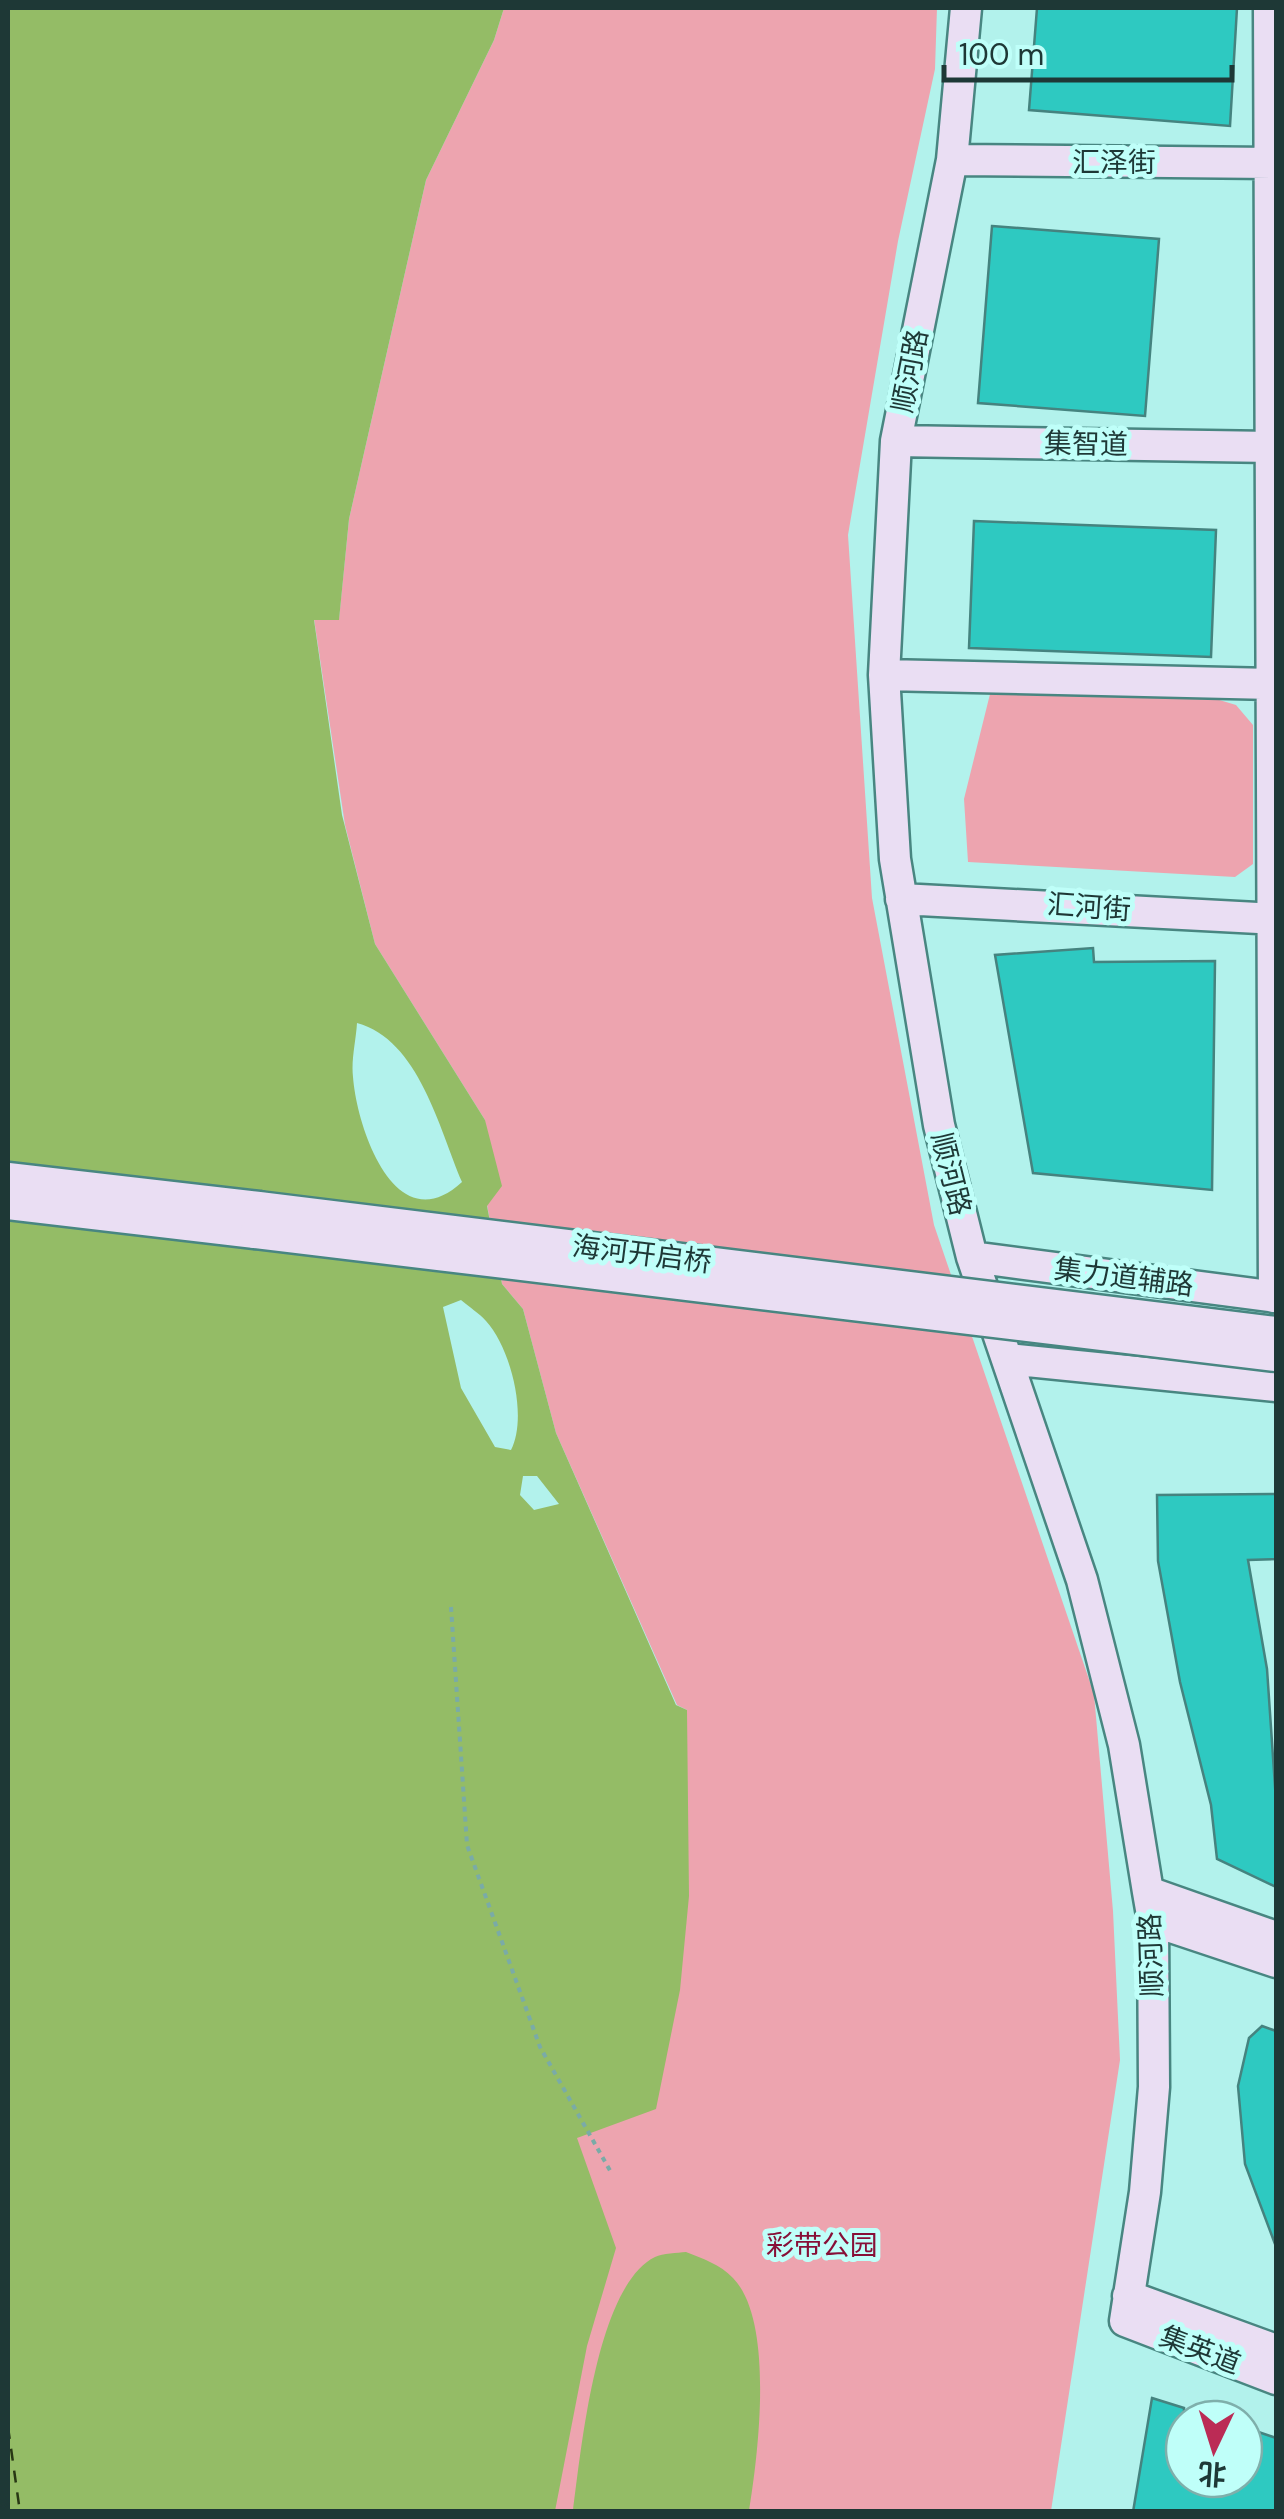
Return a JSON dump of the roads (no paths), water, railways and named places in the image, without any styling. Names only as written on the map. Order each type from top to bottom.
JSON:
[{"type":"street","name":"顺河路","points":[[966,8],[952,160],[896,441],[884,675],[901,899],[935,1106],[1017,1360],[1082,1580],[1160,1908],[1168,2092],[1134,2312]]},
{"type":"street","points":[[1269,8],[1273,163],[1275,1297]]},
{"type":"street","name":"汇泽街","points":[[952,160],[1273,163]]},
{"type":"street","name":"集智道","points":[[896,441],[1273,447]]},
{"type":"street","points":[[884,675],[1274,684]]},
{"type":"street","name":"汇河街","points":[[901,899],[1274,918]]},
{"type":"street","name":"海河开启桥","points":[[8,1178],[1276,1332]]},
{"type":"street","name":"海河开启桥","points":[[8,1204],[1276,1356]]},
{"type":"street","name":"集力道辅路","points":[[981,1258],[1275,1297]]},
{"type":"street","points":[[1017,1360],[1276,1386]]},
{"type":"street","points":[[1160,1908],[1276,1937]]},
{"type":"street","points":[[1160,1908],[1276,1962]]},
{"type":"street","name":"集英道","points":[[1134,2312],[1276,2350]]},
{"type":"street","name":"集英道","points":[[1134,2312],[1276,2379]]},
{"type":"park label","name":"彩带公园","points":[[822,2245]]}]
